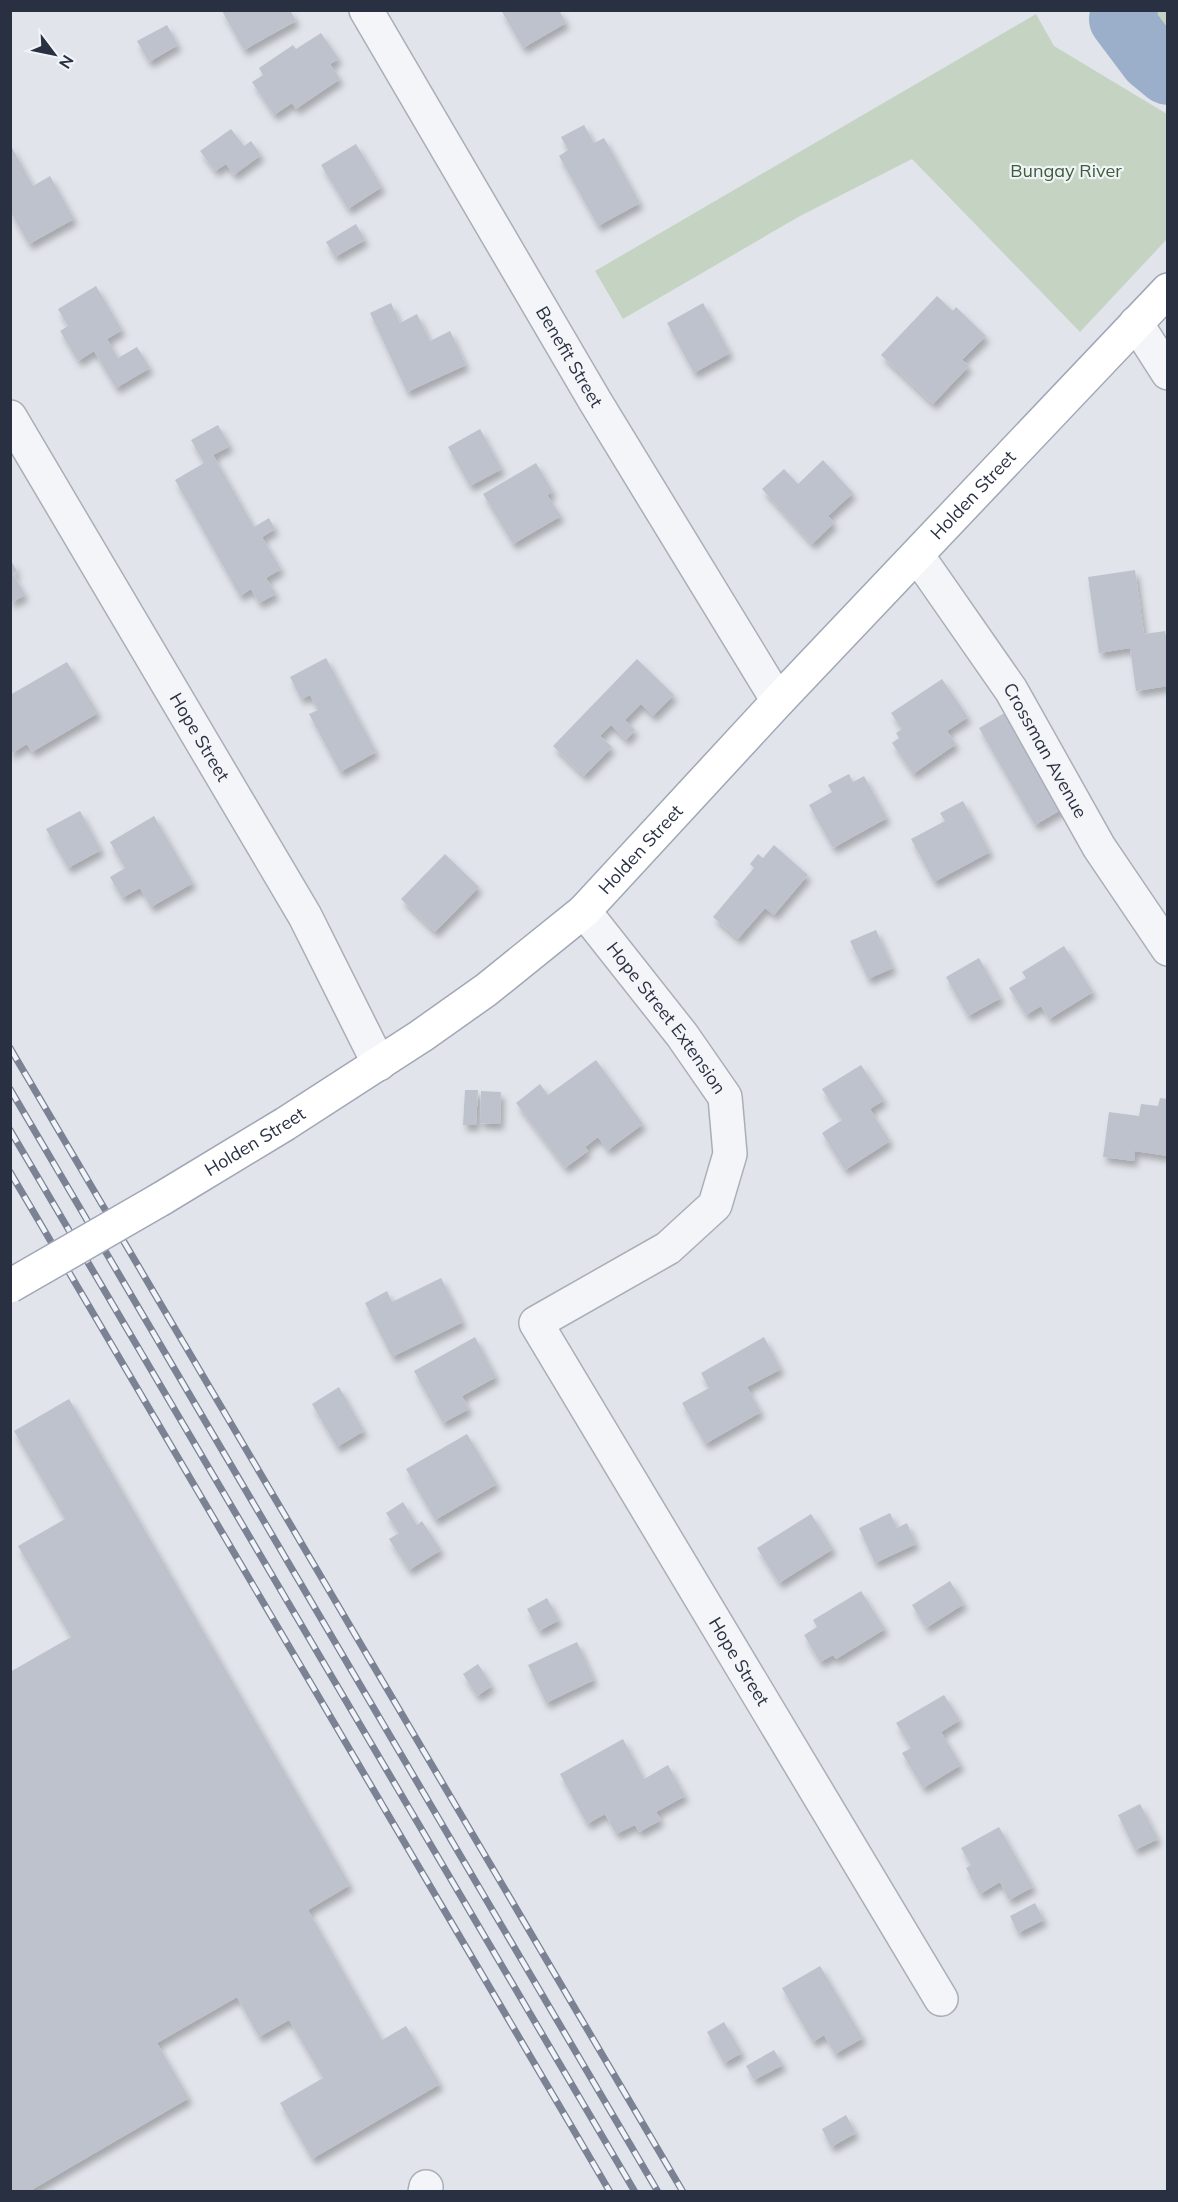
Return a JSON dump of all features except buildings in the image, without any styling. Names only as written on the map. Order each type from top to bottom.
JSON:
[{"type":"main road","name":"Holden Street","points":[[10,1286],[161,1199],[379,1064],[486,990],[584,911],[778,701],[1167,290]]},
{"type":"street","name":"Benefit Street","points":[[366,10],[595,401],[778,701]]},
{"type":"street","points":[[1137,323],[1167,373]]},
{"type":"street","name":"Hope Street","points":[[10,417],[305,916],[379,1064]]},
{"type":"street","name":"Crossman Avenue","points":[[917,555],[1011,690],[1099,847],[1167,949]]},
{"type":"street","name":"Hope Street Extension","points":[[536,1323],[668,1248],[715,1205],[730,1154],[725,1097],[682,1035],[584,911]]},
{"type":"street","name":"Hope Street","points":[[536,1323],[941,1999]]},
{"type":"green space","points":[[1126,11],[1167,11],[1167,73],[1151,59],[1121,19]]},
{"type":"green space","name":"Bungay River","points":[[1036,14],[1054,46],[1167,114],[1167,239],[1080,332],[912,159],[800,216],[623,319],[595,271]]},
{"type":"waterway","name":"Bungay River","points":[[1126,10],[1121,19],[1151,59],[1168,73]]},
{"type":"railway","points":[[10,1048],[683,2192]]},
{"type":"railway","points":[[10,1089],[658,2192]]},
{"type":"railway","points":[[10,1130],[635,2192]]},
{"type":"railway","points":[[10,1172],[610,2192]]}]
